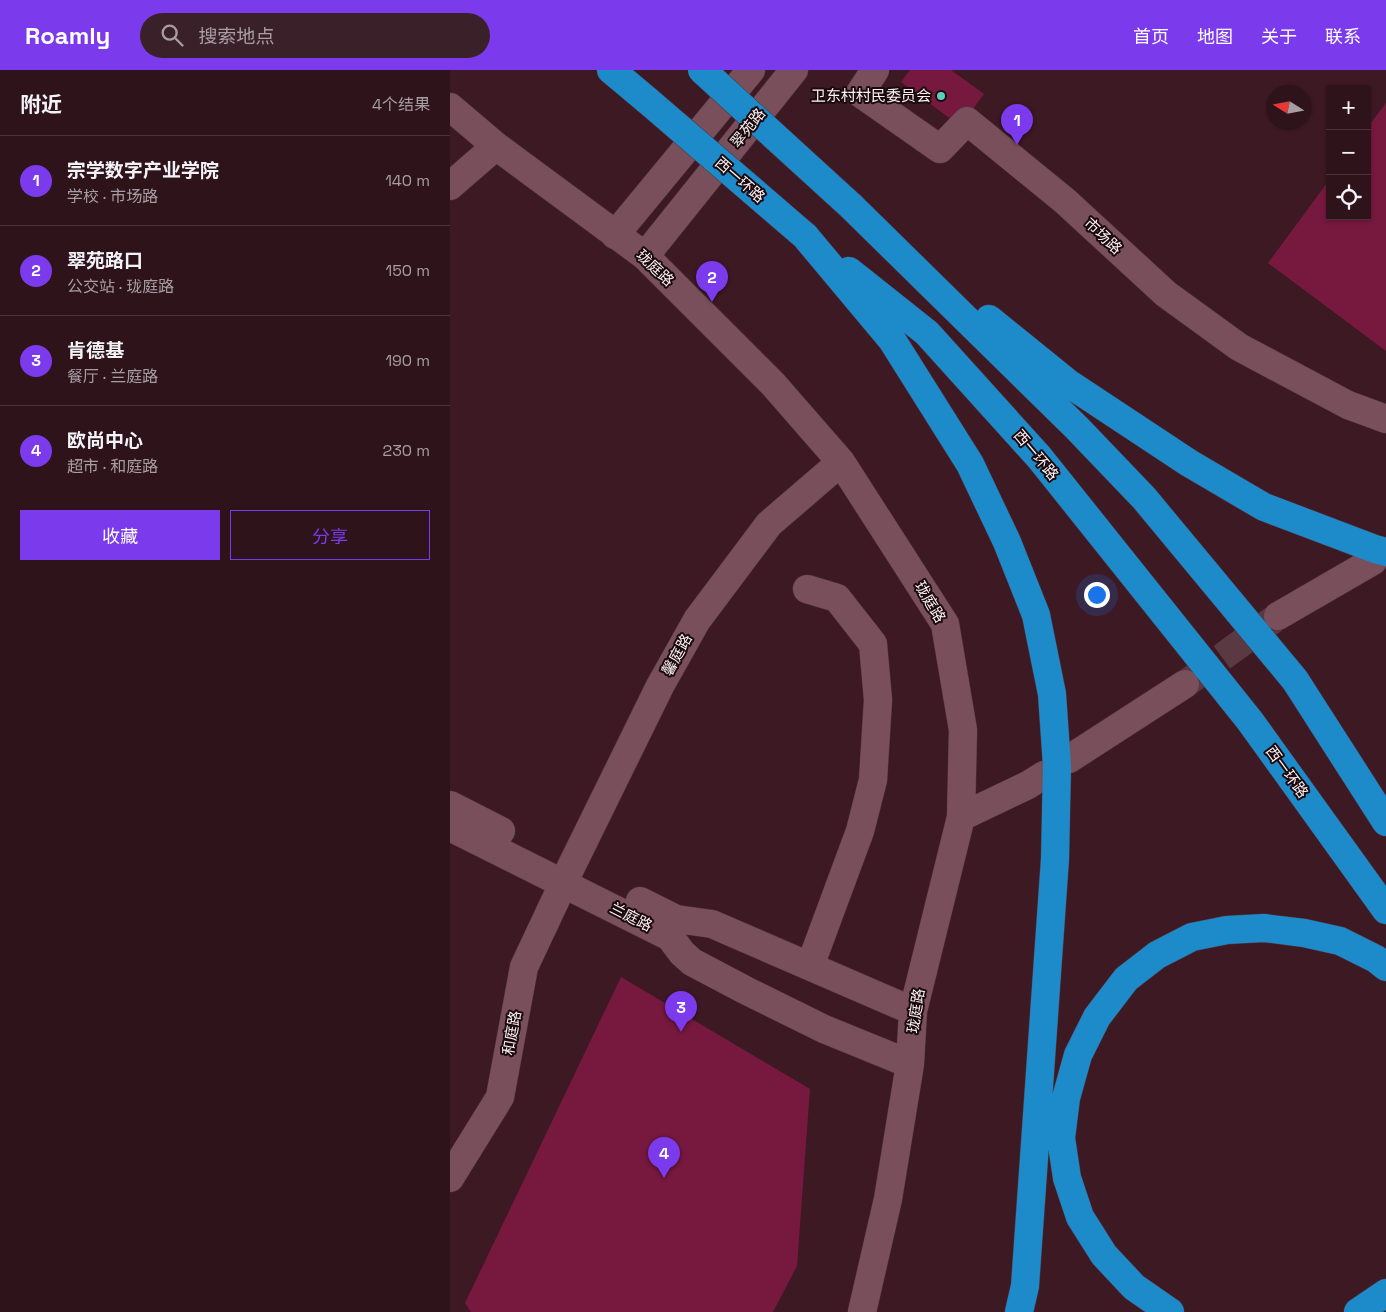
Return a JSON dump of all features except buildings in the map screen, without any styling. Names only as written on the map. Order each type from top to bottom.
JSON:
[{"type":"highway","name":"西一环路","points":[[611,70],[804,236],[928,333],[1039,457],[1250,721],[1386,910]]},
{"type":"highway","points":[[702,70],[851,206],[1077,428],[1144,498],[1295,680],[1386,822]]},
{"type":"highway","points":[[851,206],[1068,383],[1189,463],[1264,507],[1374,550],[1379,557]]},
{"type":"highway","points":[[804,236],[892,340],[970,464],[1007,542],[1036,615],[1052,694],[1057,766],[1055,859],[1025,1286],[1019,1312]]},
{"type":"highway","points":[[1170,1312],[1134,1287],[1104,1255],[1080,1217],[1067,1178],[1061,1138],[1066,1098],[1078,1056],[1097,1018],[1126,979],[1158,955],[1192,937],[1227,930],[1264,928],[1304,933],[1340,942],[1376,959],[1386,967]]},
{"type":"highway","points":[[1358,1312],[1386,1293]]},
{"type":"street","points":[[615,235],[751,70]]},
{"type":"street","name":"翠苑路","points":[[645,256],[794,70]]},
{"type":"street","name":"市场路","points":[[875,70],[860,93],[940,149],[967,122],[1065,201],[1166,294],[1239,347],[1348,405],[1386,419]]},
{"type":"street","name":"珑庭路","points":[[450,107],[496,146],[645,256],[773,384],[841,462],[945,624],[963,730],[961,818],[913,1011],[910,1064],[888,1199],[862,1312]]},
{"type":"street","points":[[450,186],[496,146]]},
{"type":"street","name":"馨庭路","points":[[567,875],[660,686],[697,620],[769,524],[841,462]]},
{"type":"street","points":[[1278,616],[1379,557]]},
{"type":"street","points":[[807,589],[837,598],[873,644],[878,700],[873,780],[860,832],[810,966]]},
{"type":"street","points":[[1069,759],[1185,684]]},
{"type":"street","points":[[961,818],[1028,785],[1044,775]]},
{"type":"street","points":[[450,805],[567,875]]},
{"type":"street","points":[[450,827],[676,918],[712,924],[913,1011]]},
{"type":"street","name":"兰庭路","points":[[567,875],[670,937],[682,953],[692,962],[824,1029],[910,1064]]},
{"type":"street","name":"和庭路","points":[[450,1178],[500,1097],[524,967],[567,875]]},
{"type":"tunnel","points":[[1188,682],[1274,619]]},
{"type":"place","name":"卫东村村民委员会","points":[[941,96]]},
{"type":"place","name":"宗学数字产业学院","points":[[1017,145]]},
{"type":"place","name":"翠苑路口","points":[[712,302]]},
{"type":"place","name":"肯德基","points":[[681,1032]]},
{"type":"place","name":"欧尚中心","points":[[664,1178]]}]
